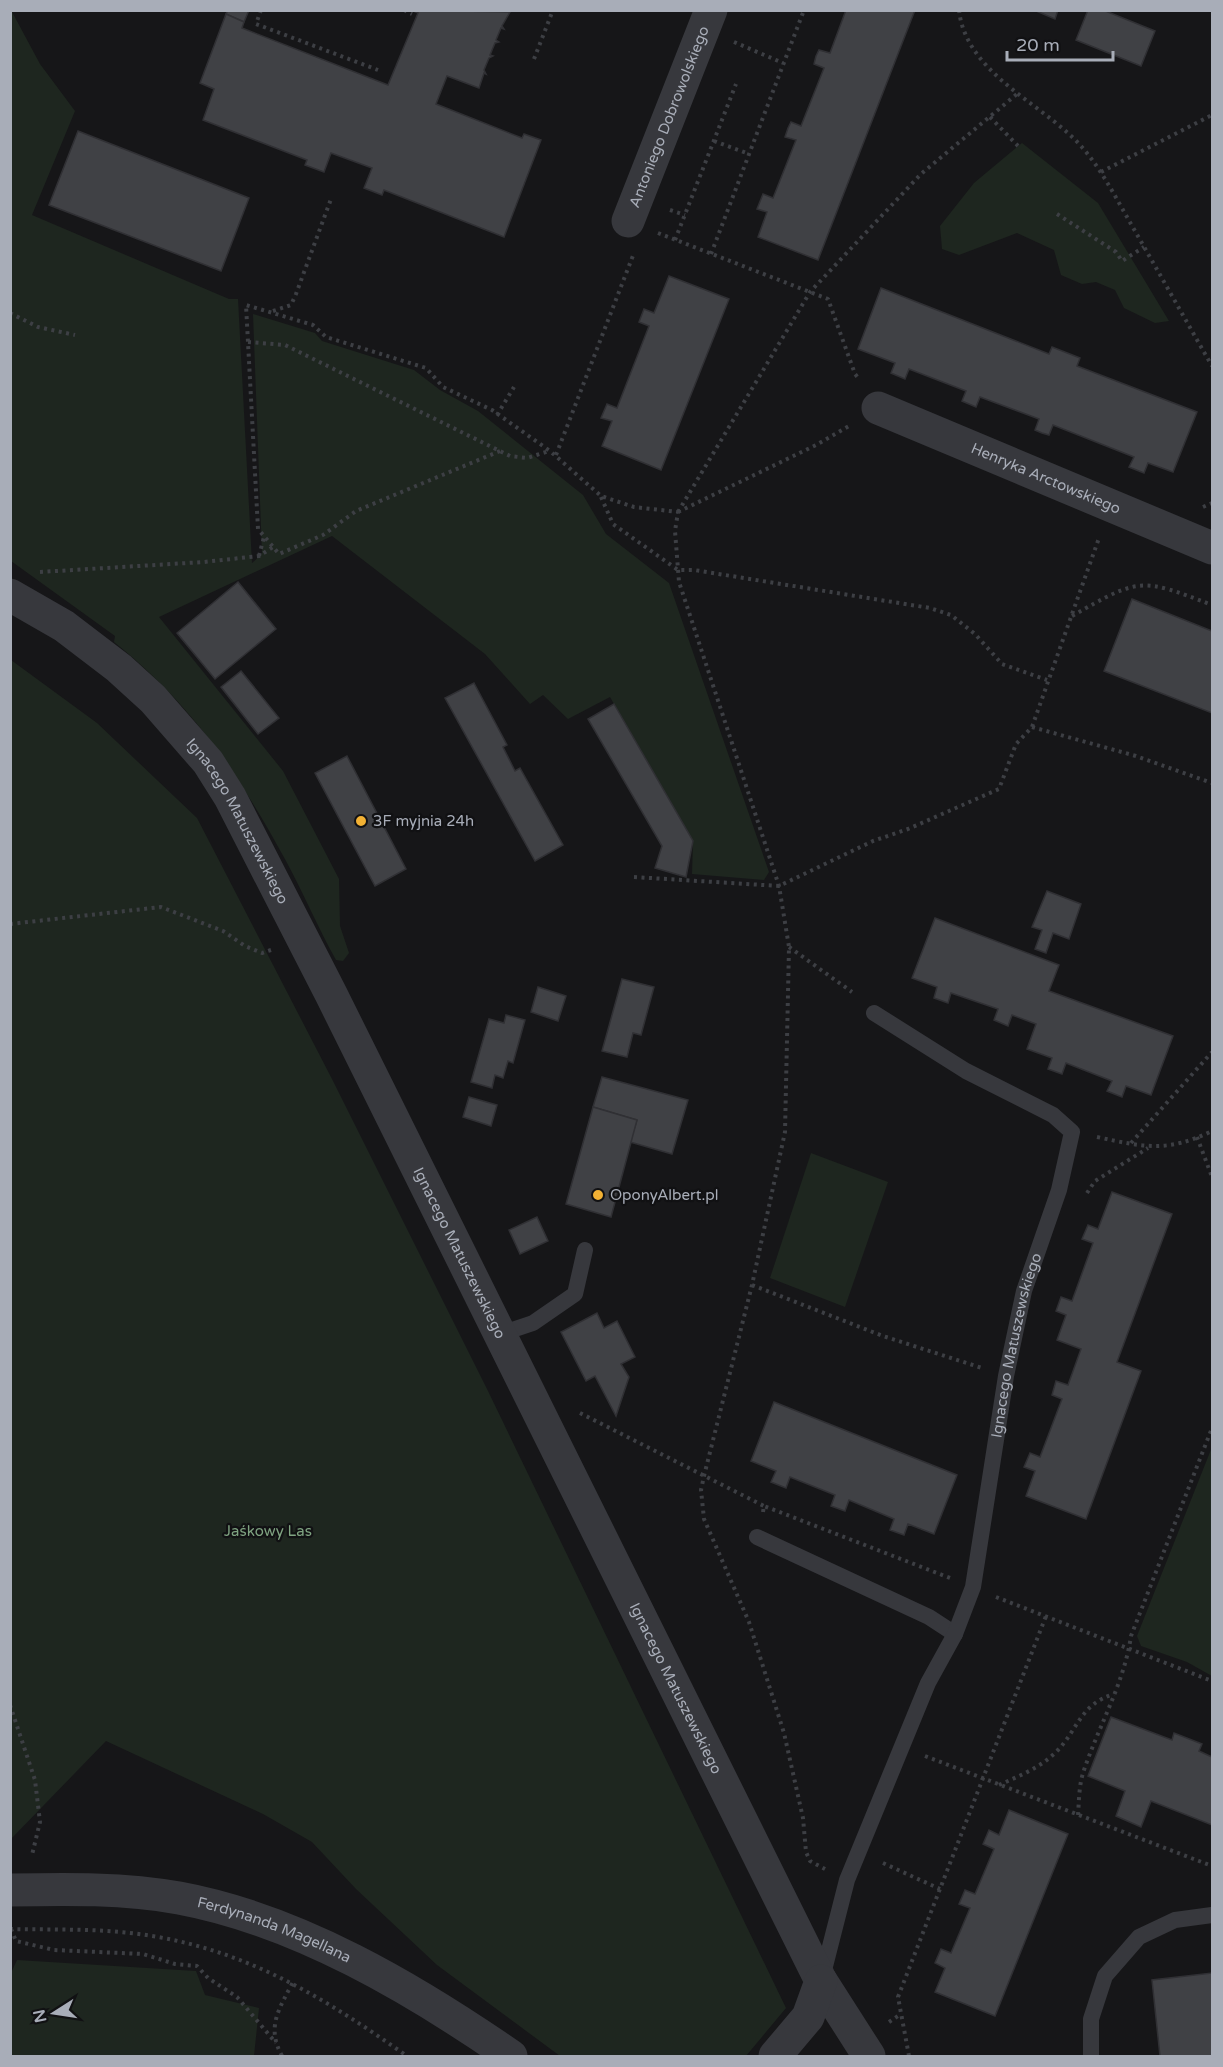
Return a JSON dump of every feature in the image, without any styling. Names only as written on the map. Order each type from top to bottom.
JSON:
[{"type":"street","name":"Antoniego Dobrowolskiego","points":[[636,224],[707,20]]},
{"type":"street","name":"Henryka Arctowskiego","points":[[878,408],[1212,548]]},
{"type":"street","name":"Ignacego Matuszewskiego","points":[[20,584],[64,626],[119,668],[153,699],[208,762],[230,797],[315,962],[821,1982],[869,2056]]},
{"type":"street","name":"Ferdynanda Magellana","points":[[17,1890],[151,1894],[182,1899],[245,1917],[308,1940],[374,1971],[440,2008],[511,2056]]},
{"type":"street","points":[[775,2056],[808,2017],[821,1982]]},
{"type":"lane","points":[[874,1013],[966,1071],[1053,1115],[1072,1132]]},
{"type":"lane","name":"Ignacego Matuszewskiego","points":[[821,1982],[847,1880],[928,1683],[955,1634],[973,1587],[1005,1376],[1024,1291],[1059,1190],[1072,1132]]},
{"type":"lane","points":[[500,1334],[532,1323],[575,1294],[585,1250]]},
{"type":"lane","points":[[757,1538],[929,1617],[955,1634]]},
{"type":"lane","points":[[1091,2056],[1091,2019],[1105,1976],[1139,1937],[1175,1920],[1212,1915]]},
{"type":"path","points":[[261,10],[256,24],[378,70]]},
{"type":"path","points":[[404,10],[412,14]]},
{"type":"path","points":[[534,59],[553,10]]},
{"type":"path","points":[[711,254],[804,10]]},
{"type":"path","points":[[959,10],[969,41],[996,75],[1070,134],[1101,172],[1212,366]]},
{"type":"path","points":[[707,20],[783,63]]},
{"type":"path","points":[[675,240],[736,84]]},
{"type":"path","points":[[847,1880],[810,1861],[806,1852],[803,1818],[781,1722],[749,1622],[704,1519],[701,1490],[752,1284],[785,1132],[789,947],[779,886],[679,582],[675,531],[678,512],[810,292],[921,174],[1017,94]]},
{"type":"path","points":[[1101,172],[1212,115]]},
{"type":"path","points":[[990,117],[1018,147]]},
{"type":"path","points":[[714,141],[749,154]]},
{"type":"path","points":[[272,312],[291,304],[331,199]]},
{"type":"path","points":[[664,207],[685,215]]},
{"type":"path","points":[[1057,214],[1116,252],[1122,261],[1144,247]]},
{"type":"path","points":[[556,455],[636,224],[828,299],[846,350]]},
{"type":"path","points":[[500,451],[356,511],[323,535],[279,554],[258,529],[246,305],[313,325],[326,337],[426,368],[443,387],[497,415],[556,455],[601,496],[634,507],[678,512],[816,446]]},
{"type":"path","points":[[10,313],[38,327],[75,335]]},
{"type":"path","points":[[248,342],[285,345],[510,456],[527,458],[550,451]]},
{"type":"path","points":[[497,415],[514,387]]},
{"type":"path","points":[[601,496],[613,524],[678,570],[694,570],[930,608],[951,615],[975,634],[1002,664],[1047,680]]},
{"type":"path","points":[[634,877],[779,886],[873,841],[908,829],[999,789],[1016,744],[1032,727],[1111,506]]},
{"type":"path","points":[[259,556],[264,537]]},
{"type":"path","points":[[20,584],[259,556],[273,547]]},
{"type":"path","points":[[1071,616],[1115,592],[1131,586],[1148,584],[1167,587],[1212,605]]},
{"type":"path","points":[[1032,727],[1136,756],[1212,783]]},
{"type":"path","points":[[10,924],[161,907],[223,931],[245,946],[262,953],[276,949]]},
{"type":"path","points":[[789,947],[852,992]]},
{"type":"path","points":[[1131,1144],[1212,1052]]},
{"type":"path","points":[[1072,1132],[1148,1148],[1164,1147],[1212,1131]]},
{"type":"path","points":[[1197,1137],[1212,1177]]},
{"type":"path","points":[[1085,1197],[1095,1181],[1148,1148]]},
{"type":"path","points":[[752,1284],[884,1336],[1005,1376]]},
{"type":"path","points":[[584,1417],[764,1506],[973,1587]]},
{"type":"path","points":[[1078,1815],[1082,1775],[1114,1694],[1131,1636],[1212,1428]]},
{"type":"path","points":[[757,1538],[764,1506]]},
{"type":"path","points":[[995,1596],[1212,1682]]},
{"type":"path","points":[[909,2056],[899,2016],[898,1997],[1046,1616]]},
{"type":"path","points":[[998,1785],[1040,1765],[1057,1752],[1092,1704],[1114,1694]]},
{"type":"path","points":[[10,1705],[35,1780],[40,1822],[17,1890]]},
{"type":"path","points":[[902,1747],[1212,1866]]},
{"type":"path","points":[[903,1872],[940,1889]]},
{"type":"path","points":[[282,2056],[262,2023],[237,1997],[208,1978],[196,1966],[176,1964],[143,1954],[54,1950],[16,1941],[11,1929],[153,1936],[213,1951],[294,1982],[342,2011],[407,2056]]},
{"type":"path","points":[[276,2043],[273,2031],[277,2017],[294,1982]]},
{"type":"green space","points":[[11,10],[40,64],[75,111],[32,215],[229,299],[238,299],[252,563],[262,554],[253,314],[315,333],[322,341],[414,370],[440,390],[478,411],[583,495],[606,534],[669,583],[769,872],[764,880],[692,874],[693,841],[610,697],[568,719],[543,695],[530,704],[485,654],[332,536],[159,617],[283,771],[339,879],[340,926],[349,953],[343,961],[336,960],[293,873],[268,829],[212,742],[167,690],[114,642],[115,636],[11,561]]},
{"type":"green space","points":[[1022,143],[1098,203],[1169,321],[1155,323],[1124,308],[1115,290],[1096,282],[1082,284],[1061,275],[1054,250],[1017,233],[959,255],[942,249],[940,226],[974,183]]},
{"type":"green space","name":"Jaśkowy Las","points":[[11,660],[97,723],[197,818],[332,1079],[488,1391],[786,2008],[746,2056],[560,2056],[437,1965],[356,1889],[312,1842],[263,1814],[106,1741],[11,1839]]},
{"type":"green space","points":[[811,1153],[888,1182],[845,1307],[770,1278]]},
{"type":"green space","points":[[1212,1447],[1212,1676],[1187,1662],[1141,1646],[1137,1636]]},
{"type":"green space","points":[[17,1960],[196,1971],[205,1995],[259,2008],[254,2056],[11,2056],[11,1973]]},
{"type":"building","points":[[228,10],[249,10],[244,22],[226,14]]},
{"type":"building","points":[[411,10],[510,12],[502,26],[504,29],[501,28],[496,40],[499,42],[495,43],[490,55],[493,56],[489,58],[484,70],[486,74],[484,73],[479,88],[447,76],[436,104],[522,138],[524,134],[541,140],[504,237],[384,190],[382,195],[364,188],[372,168],[331,153],[324,172],[305,165],[307,160],[203,120],[214,89],[200,83],[226,14],[244,22],[242,28],[388,85],[418,13]]},
{"type":"building","points":[[846,10],[915,10],[818,260],[758,237],[767,212],[757,209],[763,194],[773,198],[796,140],[785,137],[788,128],[791,122],[801,126],[824,68],[814,64],[816,56],[819,50],[830,53]]},
{"type":"building","points":[[1034,10],[1058,10],[1055,19]]},
{"type":"building","points":[[1088,10],[1103,10],[1155,31],[1141,66],[1076,40]]},
{"type":"building","points":[[78,131],[249,198],[221,271],[49,205]]},
{"type":"building","points":[[669,276],[729,299],[661,470],[602,446],[612,421],[601,418],[607,404],[617,408],[649,326],[639,322],[644,309],[654,313]]},
{"type":"building","points":[[881,288],[1049,354],[1052,347],[1080,358],[1077,366],[1197,412],[1173,472],[1148,463],[1144,473],[1129,467],[1134,457],[1053,425],[1049,435],[1035,430],[1039,419],[980,397],[976,407],[962,401],[966,391],[909,369],[905,379],[891,373],[895,363],[858,349]]},
{"type":"building","points":[[238,582],[276,629],[215,679],[177,633]]},
{"type":"building","points":[[1132,599],[1212,631],[1212,713],[1104,671]]},
{"type":"building","points":[[241,671],[279,718],[258,734],[221,687]]},
{"type":"building","points":[[474,683],[507,745],[503,747],[515,771],[520,768],[563,845],[535,861],[445,698]]},
{"type":"building","points":[[614,704],[693,841],[686,877],[655,868],[662,846],[588,719]]},
{"type":"building","name":"3F myjnia 24h","points":[[347,756],[406,869],[375,886],[315,773]]},
{"type":"building","points":[[1047,891],[1081,904],[1069,939],[1053,933],[1046,953],[1035,949],[1042,930],[1032,927]]},
{"type":"building","points":[[935,918],[1059,965],[1049,991],[1173,1036],[1151,1095],[1126,1086],[1122,1097],[1107,1091],[1112,1081],[1066,1063],[1062,1074],[1048,1069],[1052,1058],[1027,1049],[1036,1024],[1012,1015],[1008,1026],[994,1020],[998,1009],[951,993],[948,1003],[934,998],[937,987],[912,978]]},
{"type":"building","points":[[622,979],[654,987],[641,1035],[633,1033],[627,1057],[602,1051]]},
{"type":"building","points":[[538,987],[566,996],[558,1021],[531,1012]]},
{"type":"building","points":[[506,1015],[525,1020],[513,1063],[508,1061],[503,1078],[495,1075],[492,1088],[471,1082],[489,1019],[504,1023]]},
{"type":"building","points":[[602,1077],[688,1100],[672,1154],[630,1142],[637,1120],[593,1107]]},
{"type":"building","points":[[469,1097],[497,1105],[491,1126],[463,1117]]},
{"type":"building","points":[[593,1107],[637,1120],[611,1217],[566,1204]]},
{"type":"building","points":[[1112,1192],[1172,1214],[1117,1362],[1141,1371],[1086,1519],[1026,1496],[1035,1471],[1024,1467],[1030,1453],[1040,1457],[1062,1399],[1052,1395],[1056,1381],[1068,1385],[1081,1349],[1057,1340],[1066,1315],[1056,1311],[1061,1297],[1072,1301],[1093,1243],[1082,1239],[1088,1225],[1098,1229]]},
{"type":"building","points":[[537,1217],[548,1241],[520,1254],[509,1230]]},
{"type":"building","points":[[597,1313],[604,1328],[617,1321],[635,1357],[621,1364],[629,1377],[616,1416],[595,1376],[586,1381],[561,1332]]},
{"type":"building","points":[[774,1402],[957,1475],[934,1534],[908,1524],[904,1535],[890,1530],[894,1519],[849,1500],[845,1511],[831,1506],[835,1495],[790,1477],[786,1488],[771,1482],[776,1471],[751,1461]]},
{"type":"building","points":[[1111,1717],[1172,1740],[1174,1733],[1202,1744],[1199,1751],[1212,1757],[1212,1825],[1151,1801],[1141,1827],[1116,1816],[1125,1791],[1088,1776]]},
{"type":"building","points":[[1009,1810],[1068,1834],[995,2016],[935,1992],[945,1968],[935,1963],[941,1949],[951,1953],[970,1908],[959,1904],[965,1890],[975,1894],[994,1849],[983,1844],[989,1830],[999,1835]]},
{"type":"building","points":[[1212,1973],[1212,2056],[1160,2056],[1152,1980]]},
{"type":"place","name":"3F myjnia 24h","points":[[361,821]]},
{"type":"place","name":"OponyAlbert.pl","points":[[598,1195]]}]
